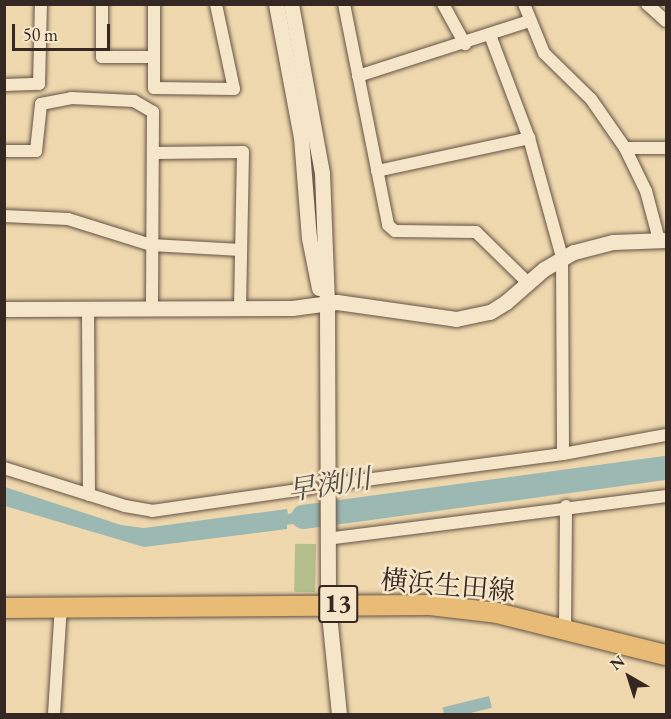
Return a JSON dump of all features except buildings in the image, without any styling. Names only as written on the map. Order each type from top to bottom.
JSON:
[{"type":"main road","name":"横浜生田線","points":[[4,608],[430,605],[497,613],[565,627],[666,655]]},
{"type":"street","points":[[4,85],[39,84],[41,4]]},
{"type":"street","points":[[102,4],[102,57],[154,57]]},
{"type":"street","points":[[154,4],[154,88],[234,89],[216,4]]},
{"type":"street","points":[[276,4],[301,137],[309,238],[319,287],[327,304]]},
{"type":"street","points":[[291,4],[322,173],[327,304],[320,486],[330,538],[328,604],[339,714]]},
{"type":"street","points":[[344,4],[376,171],[387,222],[392,230],[476,232],[528,283]]},
{"type":"street","points":[[443,4],[465,44]]},
{"type":"street","points":[[4,309],[152,309],[240,306],[292,308],[327,304],[456,319],[490,312],[562,257],[599,244],[663,240],[646,191],[625,148],[591,99],[550,62],[529,21],[524,4]]},
{"type":"street","points":[[647,4],[666,21]]},
{"type":"street","points":[[358,76],[465,44],[529,21]]},
{"type":"street","points":[[490,35],[529,138],[562,257],[563,454]]},
{"type":"street","points":[[4,151],[36,151],[41,104],[71,98],[134,101],[153,112],[152,309]]},
{"type":"street","points":[[376,171],[529,138]]},
{"type":"street","points":[[625,148],[666,148]]},
{"type":"street","points":[[153,153],[243,152],[240,306]]},
{"type":"street","points":[[4,216],[68,219],[151,245],[241,250]]},
{"type":"street","points":[[88,309],[89,495]]},
{"type":"street","points":[[4,468],[89,495],[152,511],[563,454],[666,435]]},
{"type":"street","points":[[330,538],[566,506],[666,496]]},
{"type":"street","points":[[565,627],[566,506]]},
{"type":"street","points":[[54,714],[61,607]]},
{"type":"green space","points":[[295,544],[316,544],[315,592],[294,592]]},
{"type":"water","points":[[5,487],[121,525],[144,528],[287,509],[288,514],[323,508],[323,519],[287,525],[287,529],[144,547],[5,506]]},
{"type":"water","points":[[489,696],[492,708],[466,714],[444,714],[442,708]]},
{"type":"waterway","name":"早渕川","points":[[303,517],[666,468]]}]
